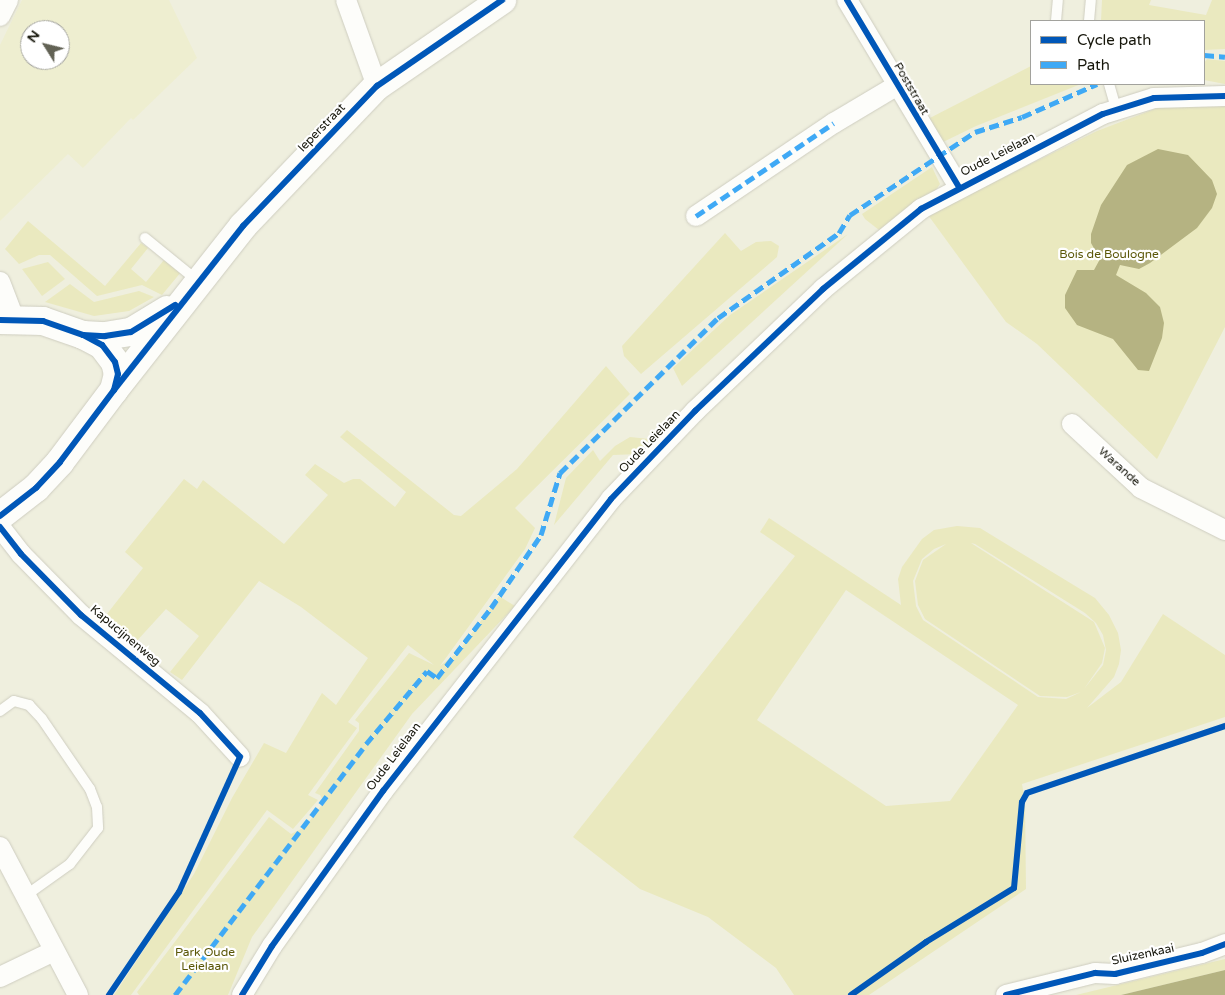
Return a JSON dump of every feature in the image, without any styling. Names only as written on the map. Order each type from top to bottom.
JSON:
[{"type":"street","points":[[0,16],[8,0]]},
{"type":"street","points":[[346,0],[378,86]]},
{"type":"street","name":"Ieperstraat","points":[[0,516],[36,488],[54,469],[190,290],[243,226],[378,86],[502,0]]},
{"type":"street","name":"Poststraat","points":[[847,0],[896,86],[959,187]]},
{"type":"street","name":"Poststraat","points":[[696,216],[834,123],[896,86]]},
{"type":"street","name":"Oude Leielaan","points":[[242,995],[272,946],[383,792],[611,499],[695,411],[823,289],[921,209],[959,187],[1116,109],[1154,98],[1225,96]]},
{"type":"street","points":[[0,282],[7,319]]},
{"type":"street","name":"Ieperstraat","points":[[7,319],[43,321],[83,335],[131,332],[190,290]]},
{"type":"street","points":[[83,335],[102,346],[115,362],[118,374],[114,390]]},
{"type":"street","name":"Warande","points":[[1072,424],[1141,488],[1225,530]]},
{"type":"street","name":"Kapucijnenweg","points":[[0,527],[21,554],[81,615],[200,713],[240,757]]},
{"type":"street","points":[[0,847],[78,995]]},
{"type":"street","name":"Sluizenkaai","points":[[1006,995],[1095,973],[1116,974],[1202,953],[1225,944]]},
{"type":"street","points":[[0,977],[54,951]]},
{"type":"lane","points":[[1056,20],[1058,0]]},
{"type":"lane","points":[[1090,20],[1091,0]]},
{"type":"lane","points":[[1109,85],[1116,109]]},
{"type":"lane","points":[[145,238],[190,290]]},
{"type":"lane","points":[[0,711],[14,701],[29,705],[42,719],[90,789],[97,807],[98,828],[70,864],[26,896]]},
{"type":"shaded area","points":[[22,0],[169,0],[197,58],[133,120],[131,118],[83,168],[68,154],[0,221],[0,45]]},
{"type":"shaded area","points":[[1158,149],[1188,155],[1212,180],[1217,194],[1212,208],[1197,228],[1150,263],[1139,269],[1120,265],[1116,275],[1146,293],[1160,307],[1164,323],[1162,338],[1149,371],[1138,370],[1113,339],[1077,325],[1065,308],[1065,295],[1077,270],[1094,270],[1100,259],[1091,243],[1091,234],[1101,205],[1127,165]]},
{"type":"shaded area","points":[[1225,970],[1225,995],[1121,995]]},
{"type":"green space","points":[[1102,0],[1151,0],[1149,5],[1206,15],[1212,0],[1225,0],[1225,49],[1205,50],[1205,20],[1101,20]]},
{"type":"green space","points":[[1207,59],[1225,61],[1225,84],[1205,80],[1205,62]]},
{"type":"green space","points":[[1030,67],[1030,85],[1078,85],[976,126],[939,144],[924,121]]},
{"type":"green space","name":"Bois de Boulogne","points":[[1225,104],[1225,327],[1157,459],[1037,344],[1006,322],[928,215],[1097,131],[1160,107]]},
{"type":"green space","points":[[932,167],[940,184],[934,193],[879,230],[865,219],[862,214]]},
{"type":"green space","points":[[28,221],[105,286],[141,243],[148,248],[131,269],[146,282],[164,260],[181,272],[162,295],[142,285],[97,296],[50,255],[39,255],[19,264],[5,249]]},
{"type":"green space","points":[[725,233],[741,251],[756,242],[771,241],[779,246],[777,257],[641,374],[624,356],[622,346]]},
{"type":"green space","points":[[848,234],[682,386],[673,368],[730,315]]},
{"type":"green space","points":[[48,262],[65,279],[42,296],[22,269]]},
{"type":"green space","points":[[70,284],[94,302],[139,291],[154,297],[129,311],[94,316],[45,302]]},
{"type":"green space","name":"Park Oude Leielaan","points":[[606,366],[630,394],[515,508],[535,528],[525,549],[440,666],[458,652],[499,596],[515,606],[412,714],[252,937],[228,995],[139,995],[137,992],[269,817],[291,834],[305,827],[324,802],[320,795],[315,793],[359,731],[359,723],[355,720],[409,653],[434,665],[408,645],[348,722],[357,728],[308,795],[318,800],[293,829],[267,810],[131,995],[114,995],[194,874],[232,798],[264,743],[286,753],[322,693],[336,705],[368,658],[301,607],[259,581],[182,680],[170,672],[199,636],[166,609],[134,644],[103,619],[143,568],[125,552],[184,479],[197,489],[203,480],[284,544],[328,495],[305,475],[315,464],[344,483],[353,479],[360,479],[395,507],[406,492],[340,437],[347,430],[454,515],[461,516],[517,469]]},
{"type":"green space","points":[[630,437],[649,439],[640,454],[613,455],[554,525],[566,478],[593,450],[600,461],[615,446]]},
{"type":"green space","points":[[769,518],[901,605],[898,579],[902,567],[922,539],[934,530],[957,526],[980,528],[1095,598],[1109,615],[1118,633],[1121,650],[1119,664],[1114,677],[1087,708],[1121,682],[1163,614],[1225,655],[1225,717],[1022,784],[1025,802],[1026,889],[869,995],[794,995],[776,968],[708,917],[640,889],[573,837],[795,556],[760,532]],"holes":[[[971,543],[1085,613],[1096,623],[1103,635],[1106,650],[1103,665],[1084,689],[1102,663],[1105,648],[1094,622]],[[946,544],[923,560],[915,581],[918,605],[925,619],[1040,696],[1067,697],[1081,692],[1066,699],[1038,697],[923,620],[916,606],[913,581],[922,559],[934,549]],[[846,590],[1018,705],[950,801],[886,806],[757,720]]]},
{"type":"green space","points":[[1225,959],[1225,970],[1121,995],[1076,995]]},
{"type":"marked path","points":[[1205,55],[1225,57]]},
{"type":"marked path","points":[[175,995],[366,744],[427,671],[437,678],[491,608],[541,535],[560,473],[718,318],[839,233],[850,215],[975,132],[1022,117],[1095,85]]},
{"type":"marked path","points":[[696,216],[834,123]]},
{"type":"cycle path","points":[[114,390],[243,226],[377,86],[502,0]]},
{"type":"cycle path","points":[[847,0],[959,187]]},
{"type":"cycle path","points":[[242,995],[272,946],[383,791],[611,499],[695,411],[823,289],[921,209],[1103,114],[1154,98],[1225,96]]},
{"type":"cycle path","points":[[0,320],[43,321],[83,335],[105,336],[131,332],[175,305]]},
{"type":"cycle path","points":[[0,516],[36,488],[60,462],[114,390],[118,374],[115,362],[102,345],[83,335]]},
{"type":"cycle path","points":[[0,527],[21,554],[81,615],[200,713],[240,757],[179,892],[109,995]]},
{"type":"cycle path","points":[[851,995],[926,942],[1014,888],[1022,802],[1027,793],[1225,726]]},
{"type":"cycle path","points":[[1006,995],[1095,973],[1115,974],[1202,953],[1225,944]]}]
